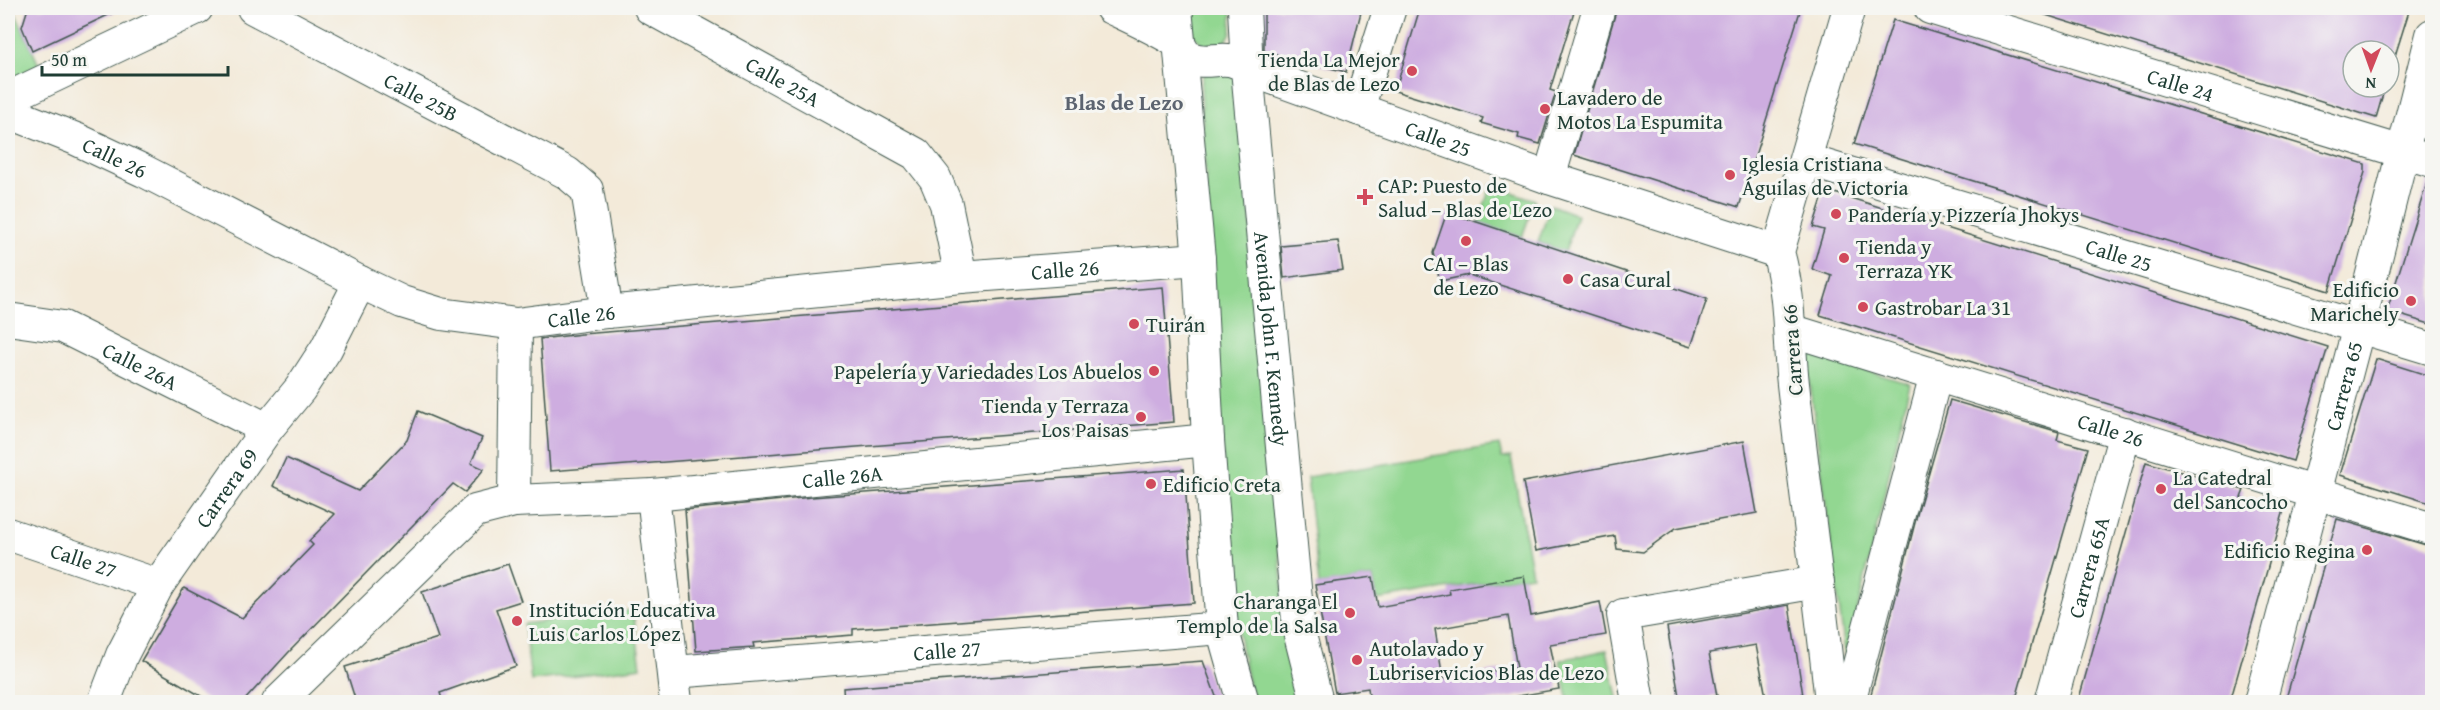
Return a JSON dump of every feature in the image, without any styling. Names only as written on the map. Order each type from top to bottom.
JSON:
[{"type":"street","points":[[8,98],[197,8]]},
{"type":"street","name":"Calle 25B","points":[[253,8],[567,173],[587,190],[607,312]]},
{"type":"street","name":"Calle 25A","points":[[651,8],[916,154],[935,178],[946,204],[961,277]]},
{"type":"street","name":"Calle 25","points":[[1111,8],[1187,50],[1237,64],[1549,178],[1779,252]]},
{"type":"street","points":[[1176,8],[1187,50],[1208,440],[1222,628],[1243,702]]},
{"type":"street","name":"Avenida John F. Kennedy","points":[[1244,8],[1237,64],[1299,631],[1317,702]]},
{"type":"street","points":[[1358,109],[1390,8]]},
{"type":"street","points":[[1549,178],[1599,8]]},
{"type":"street","points":[[1779,252],[1849,8]]},
{"type":"street","name":"Calle 24","points":[[1930,8],[2433,161]]},
{"type":"street","name":"Carrera 65","points":[[2260,702],[2433,35]]},
{"type":"street","name":"Calle 26","points":[[8,112],[76,139],[144,171],[402,302],[441,314],[516,324],[607,312],[961,277],[1199,259]]},
{"type":"street","name":"Calle 25","points":[[1806,160],[2433,349]]},
{"type":"street","name":"Carrera 66","points":[[1779,252],[1786,279],[1792,381],[1831,702]]},
{"type":"street","name":"Carrera 69","points":[[104,702],[122,655],[158,585],[267,429],[300,389],[326,349],[360,282]]},
{"type":"street","name":"Calle 26A","points":[[8,319],[63,327],[267,429]]},
{"type":"street","points":[[514,501],[516,324]]},
{"type":"street","name":"Calle 26","points":[[1790,330],[2433,529]]},
{"type":"street","points":[[1849,702],[1936,375]]},
{"type":"street","name":"Carrera 65A","points":[[2051,702],[2125,433]]},
{"type":"street","name":"Calle 26A","points":[[278,702],[475,511],[514,501],[653,495],[1208,440]]},
{"type":"street","points":[[653,495],[675,687]]},
{"type":"street","name":"Calle 27","points":[[8,534],[158,585]]},
{"type":"street","points":[[1638,702],[1623,615],[1818,582]]},
{"type":"street","name":"Calle 27","points":[[675,687],[1222,628]]},
{"type":"green space","points":[[8,8],[13,8],[38,63],[39,71],[8,89]]},
{"type":"green space","points":[[1192,8],[1232,8],[1231,32],[1225,43],[1203,45],[1193,35]]},
{"type":"green space","points":[[1209,69],[1238,75],[1286,629],[1292,671],[1302,702],[1253,702],[1234,600],[1205,171],[1201,86],[1203,76]]},
{"type":"green space","points":[[1491,185],[1535,200],[1522,237],[1478,223]]},
{"type":"green space","points":[[1551,205],[1577,215],[1565,252],[1538,242]]},
{"type":"green space","points":[[1806,352],[1910,384],[1846,659]]},
{"type":"green space","points":[[1499,445],[1502,458],[1511,457],[1532,575],[1377,600],[1373,577],[1319,585],[1307,477]]},
{"type":"green space","points":[[633,610],[641,667],[531,681],[524,624]]},
{"type":"green space","points":[[1607,650],[1618,702],[1569,702],[1560,660]]},
{"type":"building","points":[[28,8],[123,8],[32,51],[22,27]]},
{"type":"building","points":[[1264,8],[1362,8],[1346,72],[1264,51]]},
{"type":"building","points":[[1420,8],[1575,8],[1550,90],[1556,92],[1540,144],[1518,138],[1519,134],[1481,123],[1483,118],[1395,91]]},
{"type":"building","points":[[1617,8],[1801,8],[1739,207],[1574,155]]},
{"type":"building","points":[[2037,8],[2410,8],[2400,39],[2341,39],[2341,99],[2382,99],[2376,118],[2036,12]]},
{"type":"building","points":[[1893,20],[2365,164],[2365,172],[2329,291],[1854,144]]},
{"type":"building","points":[[2428,179],[2433,180],[2433,325],[2387,311]]},
{"type":"building","points":[[1825,190],[2328,347],[2293,461],[1820,315],[1832,276],[1812,269],[1824,230],[1813,227]]},
{"type":"building","points":[[1447,212],[1707,299],[1691,347],[1469,275],[1440,281],[1433,253]]},
{"type":"building","points":[[1338,241],[1343,270],[1284,278],[1281,246]]},
{"type":"building","points":[[1163,287],[1174,422],[550,471],[540,339]]},
{"type":"building","points":[[2376,359],[2433,377],[2433,504],[2340,475]]},
{"type":"building","points":[[1950,400],[2059,432],[2057,440],[2088,448],[2015,702],[1869,702],[1918,511]]},
{"type":"building","points":[[418,411],[482,438],[471,463],[484,469],[465,492],[453,484],[243,702],[211,702],[141,661],[184,588],[242,618],[313,545],[309,541],[335,514],[273,486],[286,458],[358,491],[407,440]]},
{"type":"building","points":[[1744,441],[1757,513],[1676,528],[1643,552],[1617,549],[1615,536],[1536,551],[1523,482]]},
{"type":"building","points":[[2146,462],[2244,490],[2241,498],[2284,510],[2230,702],[2078,702]]},
{"type":"building","points":[[1184,469],[1194,603],[853,629],[853,635],[753,643],[754,647],[696,651],[685,510],[812,497]]},
{"type":"building","points":[[2337,519],[2433,547],[2433,702],[2285,702]]},
{"type":"building","points":[[508,564],[521,601],[496,609],[516,666],[440,693],[443,702],[356,702],[345,667],[438,638],[422,592]]},
{"type":"building","points":[[1524,576],[1531,616],[1600,602],[1606,635],[1550,644],[1559,689],[1484,702],[1370,702],[1368,688],[1335,693],[1315,585],[1373,577],[1378,607],[1450,594],[1449,589]],"holes":[[[1508,616],[1517,668],[1443,679],[1435,629]]]},
{"type":"building","points":[[1789,605],[1804,702],[1767,702],[1756,645],[1709,653],[1717,696],[1680,702],[1667,627]]},
{"type":"building","points":[[1203,661],[1218,702],[844,702],[843,688]]},
{"type":"place","name":"Tienda La Mejor de Blas de Lezo","points":[[1412,71]]},
{"type":"place","name":"Lavadero de Motos La Espumita","points":[[1545,109]]},
{"type":"place","name":"Iglesia Cristiana Águilas de Victoria","points":[[1730,175]]},
{"type":"place","name":"CAP: Puesto de Salud ‒ Blas de Lezo","points":[[1365,197]]},
{"type":"place","name":"Pandería y Pizzería Jhokys","points":[[1836,214]]},
{"type":"place","name":"CAI ‒ Blas de Lezo","points":[[1466,241]]},
{"type":"place","name":"Tienda y Terraza YK","points":[[1844,258]]},
{"type":"place","name":"Casa Cural","points":[[1568,279]]},
{"type":"place","name":"Edificio Marichely","points":[[2411,301]]},
{"type":"place","name":"Gastrobar La 31","points":[[1863,307]]},
{"type":"place","name":"Tuirán","points":[[1134,324]]},
{"type":"place","name":"Papelería y Variedades Los Abuelos","points":[[1154,371]]},
{"type":"place","name":"Tienda y Terraza Los Paisas","points":[[1141,417]]},
{"type":"place","name":"Edificio Creta","points":[[1151,484]]},
{"type":"place","name":"La Catedral del Sancocho","points":[[2161,489]]},
{"type":"place","name":"Edificio Regina","points":[[2367,550]]},
{"type":"place","name":"Charanga El Templo de la Salsa","points":[[1350,613]]},
{"type":"place","name":"Institución Educativa Luis Carlos López","points":[[517,621]]},
{"type":"place","name":"Autolavado y Lubriservicios Blas de Lezo","points":[[1357,660]]},
{"type":"district","name":"Blas de Lezo","points":[[1124,102]]}]
